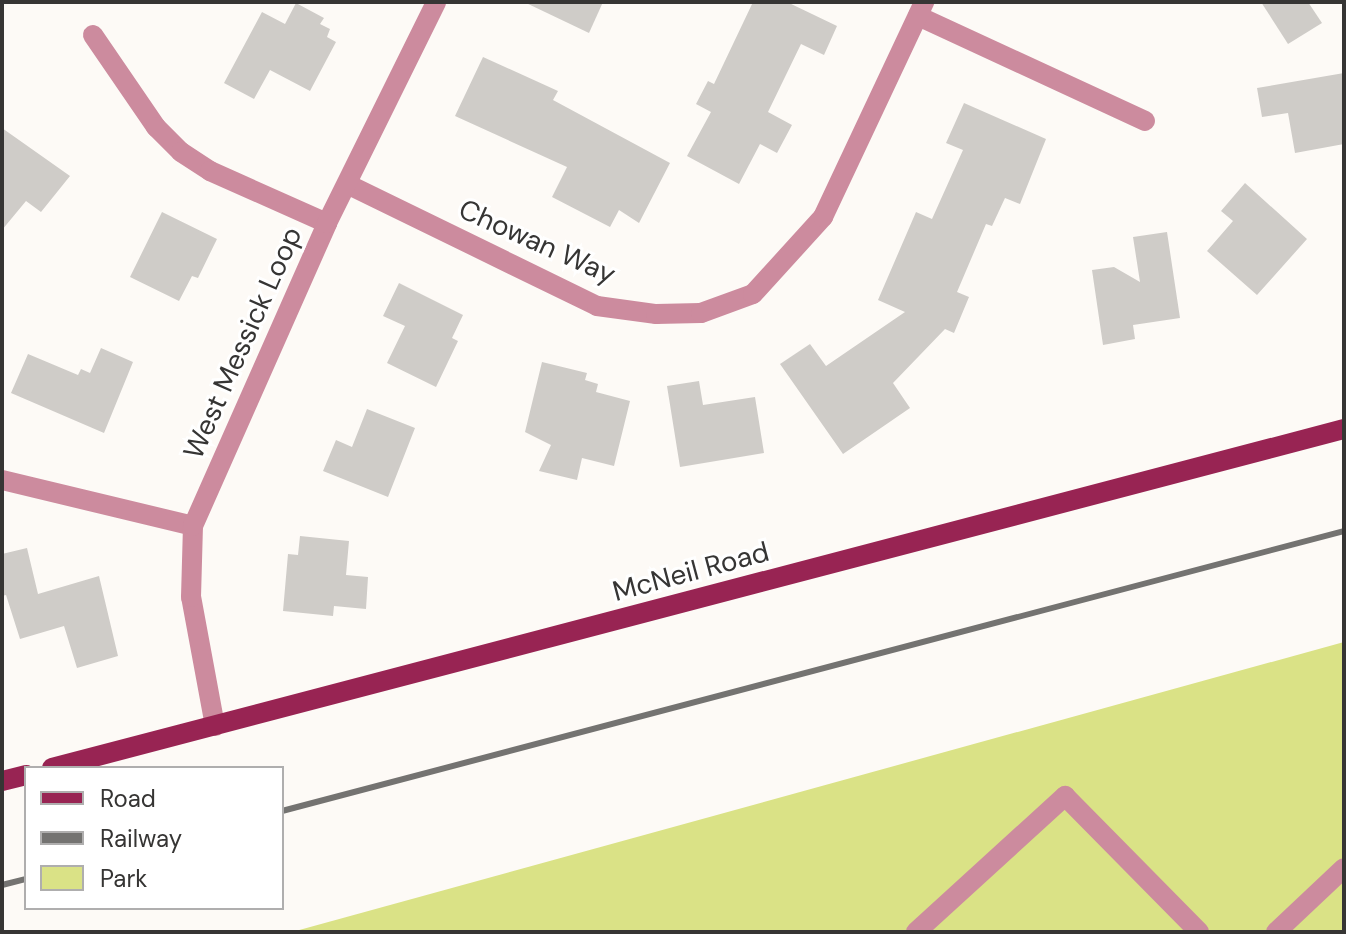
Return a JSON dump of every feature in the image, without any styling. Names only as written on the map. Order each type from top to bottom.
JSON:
[{"type":"main road","name":"McNeil Road","points":[[60,766],[1344,429]]},
{"type":"main road","points":[[2,781],[24,776]]},
{"type":"street","name":"West Messick Loop","points":[[215,726],[191,597],[193,526],[327,223],[436,2]]},
{"type":"street","name":"Chowan Way","points":[[347,184],[597,306],[656,314],[701,313],[753,294],[817,224],[843,182],[921,9]]},
{"type":"street","points":[[921,9],[1145,121]]},
{"type":"street","points":[[93,35],[156,127],[181,152],[327,223]]},
{"type":"street","points":[[2,480],[193,526]]},
{"type":"street","points":[[916,932],[1065,796],[1199,932]]},
{"type":"street","points":[[1276,932],[1344,868]]},
{"type":"green space","points":[[1344,642],[1344,932],[292,932]]},
{"type":"building","points":[[524,2],[603,2],[589,33]]},
{"type":"building","points":[[753,2],[787,2],[837,26],[824,55],[801,44],[768,112],[792,125],[777,153],[760,144],[739,184],[687,156],[711,112],[696,104],[708,81],[714,84]]},
{"type":"building","points":[[1261,2],[1308,2],[1322,23],[1288,44]]},
{"type":"building","points":[[296,3],[324,18],[320,24],[330,29],[327,37],[336,42],[310,91],[270,70],[254,99],[224,83],[262,12],[285,24]]},
{"type":"building","points":[[483,57],[558,91],[553,100],[670,163],[639,223],[619,210],[610,227],[552,197],[567,167],[455,116]]},
{"type":"building","points":[[1344,73],[1344,144],[1295,153],[1288,113],[1262,117],[1257,88]]},
{"type":"building","points":[[964,103],[1046,139],[1020,204],[1005,198],[992,226],[986,224],[957,292],[969,297],[954,333],[945,329],[893,383],[910,408],[843,454],[780,364],[810,344],[826,366],[905,312],[878,300],[916,212],[932,219],[963,150],[946,143]]},
{"type":"building","points":[[2,128],[70,176],[41,212],[26,201],[2,230]]},
{"type":"building","points":[[1245,183],[1307,239],[1257,295],[1207,251],[1233,221],[1221,211]]},
{"type":"building","points":[[162,212],[217,239],[198,278],[192,276],[179,301],[130,277]]},
{"type":"building","points":[[1167,232],[1180,318],[1133,325],[1135,339],[1103,345],[1092,270],[1114,267],[1140,282],[1133,237]]},
{"type":"building","points":[[399,283],[463,315],[452,338],[458,341],[436,387],[387,363],[405,326],[383,316]]},
{"type":"building","points":[[101,348],[133,362],[104,433],[11,393],[28,354],[78,375],[81,369],[90,373]]},
{"type":"building","points":[[542,362],[587,373],[585,380],[598,384],[596,392],[630,401],[614,466],[582,458],[577,480],[539,471],[551,445],[525,432]]},
{"type":"building","points":[[699,381],[703,405],[755,397],[764,453],[680,467],[667,386]]},
{"type":"building","points":[[367,409],[415,428],[388,497],[323,471],[336,440],[352,447]]},
{"type":"building","points":[[300,536],[349,541],[346,575],[368,577],[366,609],[334,606],[333,616],[283,611],[288,554],[298,555]]},
{"type":"building","points":[[27,548],[38,594],[99,576],[118,656],[77,668],[64,626],[20,639],[6,595],[2,596],[2,554]]},
{"type":"railway","points":[[284,810],[1344,531]]},
{"type":"railway","points":[[2,885],[24,880]]}]
